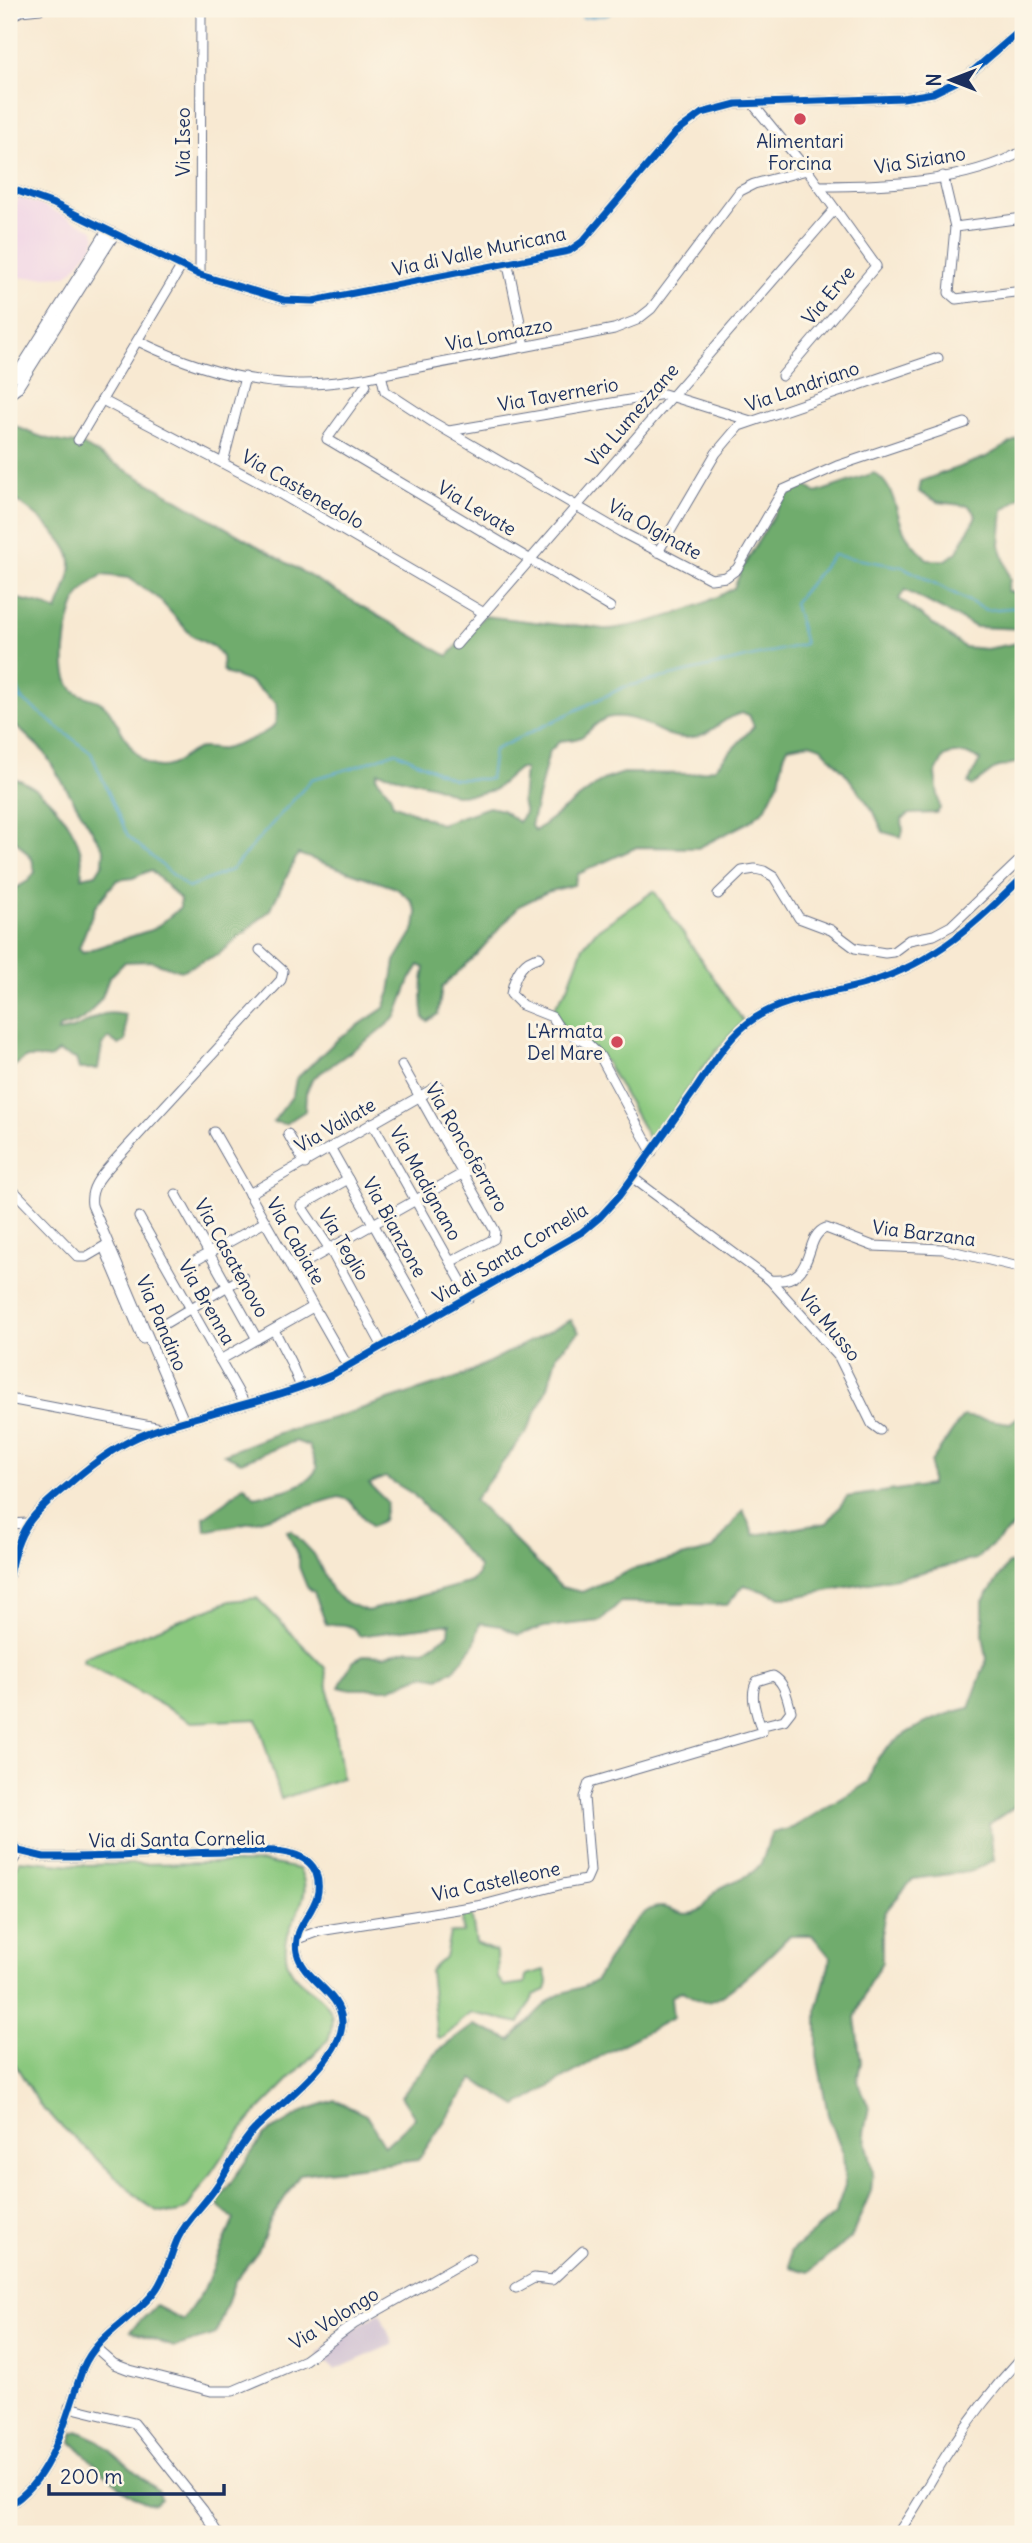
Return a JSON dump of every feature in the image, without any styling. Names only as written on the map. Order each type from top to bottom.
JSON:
[{"type":"street","points":[[9,17],[21,11],[40,9]]},
{"type":"street","name":"Via Iseo","points":[[200,275],[201,9]]},
{"type":"street","name":"Via di Valle Muricana","points":[[10,186],[54,204],[200,275],[284,300],[306,302],[508,265],[576,248],[681,127],[696,116],[715,107],[752,103],[903,98],[933,93],[966,77],[1021,33]]},
{"type":"street","name":"Via Erve","points":[[752,103],[807,170],[876,265],[782,376]]},
{"type":"street","name":"Via Siziano","points":[[818,186],[879,186],[943,176],[1005,162],[1023,151]]},
{"type":"street","name":"Via Lomazzo","points":[[138,341],[180,360],[245,377],[295,384],[334,382],[382,374],[614,329],[637,320],[651,309],[740,191],[754,184],[807,170]]},
{"type":"street","points":[[943,176],[955,227],[948,293],[956,299],[1023,291]]},
{"type":"street","name":"Via Lumezzane","points":[[456,645],[835,209]]},
{"type":"street","points":[[955,227],[1023,218]]},
{"type":"street","points":[[9,378],[15,377],[111,233]]},
{"type":"street","points":[[9,395],[17,389],[111,233]]},
{"type":"street","points":[[508,265],[525,346]]},
{"type":"street","points":[[78,440],[181,267]]},
{"type":"street","name":"Via Landriano","points":[[658,552],[716,453],[739,426],[938,358]]},
{"type":"street","points":[[382,374],[385,391]]},
{"type":"street","points":[[223,463],[245,377]]},
{"type":"street","name":"Via Olginate","points":[[334,382],[366,385],[385,391],[577,506],[711,579],[726,577],[737,569],[783,490],[837,466],[965,423]]},
{"type":"street","name":"Via Levate","points":[[366,385],[327,439],[610,607]]},
{"type":"street","name":"Via Tavernerio","points":[[449,431],[661,394],[673,395]]},
{"type":"street","points":[[673,395],[751,421]]},
{"type":"street","name":"Via Castenedolo","points":[[102,400],[272,489],[484,613]]},
{"type":"street","points":[[718,894],[742,871],[764,871],[774,877],[799,918],[831,930],[855,948],[885,953],[909,940],[934,934],[951,926],[1018,862],[1023,862]]},
{"type":"street","name":"Via di Santa Cornelia","points":[[9,1576],[27,1523],[42,1506],[81,1474],[125,1443],[181,1422],[301,1388],[348,1367],[582,1232],[600,1217],[633,1178],[722,1051],[754,1018],[790,1001],[869,983],[919,963],[959,938],[1023,877]]},
{"type":"street","name":"Via Pandino","points":[[181,1422],[92,1205],[94,1187],[115,1160],[281,979],[283,971],[260,950]]},
{"type":"street","points":[[539,957],[527,961],[520,970],[511,994],[522,1004],[552,1017],[559,1028],[589,1044],[600,1056],[652,1152]]},
{"type":"street","name":"Via Roncoferraro","points":[[401,1065],[496,1235],[494,1239],[450,1262]]},
{"type":"street","name":"Via Vailate","points":[[249,1194],[438,1086]]},
{"type":"street","name":"Via Madignano","points":[[372,1123],[470,1297]]},
{"type":"street","name":"Via Cabiate","points":[[214,1132],[348,1367]]},
{"type":"street","points":[[288,1134],[305,1164]]},
{"type":"street","name":"Via Bianzone","points":[[331,1149],[428,1321]]},
{"type":"street","points":[[292,1270],[477,1166]]},
{"type":"street","points":[[633,1178],[770,1280]]},
{"type":"street","name":"Via Teglio","points":[[348,1179],[301,1206],[330,1249],[383,1347]]},
{"type":"street","points":[[9,1186],[78,1256],[84,1257],[107,1245]]},
{"type":"street","name":"Via Casatenovo","points":[[176,1194],[257,1339]]},
{"type":"street","name":"Via Brenna","points":[[139,1217],[245,1404]]},
{"type":"street","points":[[191,1263],[264,1222]]},
{"type":"street","name":"Via Barzana","points":[[770,1280],[787,1279],[797,1274],[803,1268],[818,1233],[826,1228],[873,1246],[943,1249],[1023,1268]]},
{"type":"street","points":[[166,1323],[243,1277]]},
{"type":"street","name":"Via Musso","points":[[770,1280],[839,1357],[872,1424],[880,1430]]},
{"type":"street","name":"Via Casatenovo","points":[[220,1360],[313,1307]]},
{"type":"street","points":[[274,1329],[301,1388]]},
{"type":"street","points":[[9,1399],[163,1428]]},
{"type":"street","points":[[9,1524],[27,1523]]},
{"type":"street","name":"Via Castelleone","points":[[297,1939],[319,1931],[482,1905],[587,1879],[590,1871],[584,1794],[589,1783],[762,1732],[760,1726],[753,1696],[753,1687],[757,1681],[773,1676],[783,1686],[791,1711],[784,1720],[760,1726]]},
{"type":"street","points":[[9,1838],[19,1851],[9,1868]]},
{"type":"street","name":"Via di Santa Cornelia","points":[[9,1845],[19,1851],[44,1857],[203,1852],[294,1854],[311,1865],[317,1877],[318,1891],[316,1903],[300,1927],[297,1939]]},
{"type":"street","points":[[9,2505],[28,2492],[42,2473],[85,2363],[96,2348],[155,2291],[180,2234],[216,2187],[243,2143],[304,2084],[338,2040],[342,2025],[339,2009],[300,1962],[297,1939]]},
{"type":"street","points":[[516,2288],[534,2278],[552,2280],[583,2252]]},
{"type":"street","name":"Via Volongo","points":[[96,2348],[114,2364],[130,2370],[211,2391],[233,2392],[305,2360],[354,2324],[470,2258]]},
{"type":"street","points":[[897,2534],[923,2497],[947,2453],[999,2383],[1023,2356]]},
{"type":"street","points":[[69,2407],[134,2423],[203,2510],[218,2534]]},
{"type":"shaded area","points":[[19,197],[93,230],[96,236],[93,246],[65,276],[9,278],[9,214]]},
{"type":"shaded area","points":[[380,2313],[393,2344],[335,2370],[317,2354],[336,2339]]},
{"type":"green space","points":[[9,423],[44,438],[81,444],[448,656],[484,616],[611,629],[674,614],[720,596],[734,588],[742,569],[783,499],[802,483],[816,493],[874,473],[887,485],[901,525],[910,540],[928,560],[946,560],[957,552],[976,516],[969,506],[938,502],[919,492],[921,481],[984,458],[1019,438],[1023,439],[1023,495],[1003,510],[1000,545],[1010,580],[1007,591],[1023,591],[1023,629],[976,627],[905,590],[899,599],[964,647],[986,649],[1023,642],[1023,761],[996,768],[972,786],[968,783],[980,760],[967,754],[953,753],[944,757],[935,774],[940,809],[936,813],[910,814],[902,819],[901,837],[883,832],[874,812],[845,773],[821,747],[810,743],[788,747],[779,781],[765,809],[749,822],[698,848],[637,847],[578,874],[574,885],[547,892],[519,906],[477,954],[442,987],[438,1014],[428,1021],[424,1019],[422,999],[425,968],[419,965],[410,980],[396,1017],[312,1079],[306,1093],[305,1111],[285,1124],[273,1122],[293,1095],[296,1079],[338,1039],[384,1008],[390,992],[395,961],[415,928],[417,913],[411,900],[396,888],[298,854],[270,910],[219,954],[181,971],[151,961],[125,962],[109,978],[102,997],[88,1015],[76,1023],[59,1028],[58,1032],[73,1029],[103,1014],[125,1015],[126,1041],[119,1045],[109,1038],[102,1046],[98,1069],[79,1069],[76,1059],[58,1052],[50,1058],[25,1058],[9,1070],[9,892],[28,881],[35,872],[32,859],[9,833],[9,777],[32,787],[62,815],[80,849],[82,877],[96,874],[103,863],[104,850],[44,752],[9,722],[9,597],[41,604],[57,611],[68,581],[71,563],[64,544],[56,535],[37,516],[9,496]],"holes":[[[102,575],[129,578],[159,599],[192,636],[214,647],[222,657],[223,670],[227,674],[250,682],[276,703],[277,716],[272,728],[243,743],[223,749],[197,749],[166,766],[154,766],[140,758],[108,709],[101,702],[76,692],[66,675],[67,634],[76,601],[88,586]],[[735,715],[749,715],[754,726],[715,768],[692,774],[624,773],[603,780],[535,831],[531,826],[549,752],[560,741],[581,737],[607,718],[629,718],[666,734],[685,738],[702,735]],[[518,769],[525,769],[522,801],[525,813],[518,822],[502,810],[489,807],[440,824],[393,804],[390,794],[376,777],[378,772],[434,786],[455,795],[494,790]],[[151,870],[180,899],[180,908],[154,929],[83,952],[79,948],[95,907],[117,880],[133,878]]]},
{"type":"green space","points":[[654,891],[744,1022],[706,1064],[652,1144],[606,1062],[567,1032],[554,1014],[554,1008],[568,987],[583,947],[596,931]]},
{"type":"green space","points":[[571,1320],[579,1332],[557,1354],[548,1387],[527,1431],[474,1500],[561,1587],[582,1592],[634,1569],[713,1549],[743,1510],[754,1535],[827,1523],[847,1497],[931,1485],[931,1462],[963,1416],[1010,1423],[1023,1413],[1023,1519],[976,1559],[902,1577],[794,1597],[781,1597],[744,1585],[727,1605],[620,1602],[601,1621],[544,1627],[518,1635],[501,1626],[480,1623],[474,1645],[454,1670],[439,1678],[423,1675],[389,1689],[339,1687],[352,1662],[365,1655],[385,1656],[408,1649],[425,1650],[449,1634],[450,1624],[359,1636],[349,1626],[326,1624],[314,1592],[307,1587],[287,1531],[291,1530],[314,1554],[332,1591],[347,1603],[367,1611],[471,1582],[478,1574],[479,1567],[413,1494],[385,1477],[369,1484],[387,1502],[383,1520],[371,1527],[349,1500],[339,1497],[256,1521],[205,1531],[204,1517],[244,1485],[255,1497],[290,1489],[306,1481],[317,1468],[309,1446],[295,1441],[241,1462],[224,1454],[278,1433],[462,1376]]},
{"type":"green space","points":[[1023,1562],[1023,1797],[1013,1808],[989,1824],[994,1860],[972,1871],[913,1879],[885,1912],[882,1962],[869,1984],[855,2018],[861,2062],[857,2081],[869,2107],[864,2133],[873,2170],[871,2191],[851,2238],[809,2272],[790,2267],[790,2252],[835,2214],[845,2185],[843,2153],[828,2115],[817,2056],[817,2009],[831,1958],[812,1935],[790,1935],[726,1993],[707,2002],[697,2000],[682,1991],[671,1997],[673,2018],[608,2052],[517,2106],[473,2079],[418,2160],[300,2174],[270,2221],[258,2251],[235,2281],[216,2334],[174,2347],[130,2331],[156,2306],[183,2320],[204,2289],[234,2219],[216,2204],[264,2135],[308,2109],[335,2100],[366,2115],[385,2146],[415,2118],[401,2096],[438,2051],[474,2025],[511,2040],[549,2001],[596,1980],[626,1933],[647,1911],[660,1907],[687,1914],[697,1911],[716,1891],[757,1868],[772,1833],[792,1828],[869,1782],[876,1761],[893,1742],[944,1715],[969,1708],[987,1659],[983,1636],[983,1601],[1008,1564]]},
{"type":"green space","points":[[257,1598],[325,1668],[342,1778],[281,1799],[257,1719],[192,1722],[83,1661],[84,1657],[230,1601]]},
{"type":"green space","points":[[19,1860],[76,1865],[264,1862],[299,1869],[304,1881],[304,1892],[288,1935],[287,1961],[292,1972],[325,2002],[330,2011],[332,2024],[328,2040],[251,2118],[187,2208],[177,2214],[157,2211],[142,2201],[41,2107],[9,2054],[9,1886]]},
{"type":"green space","points":[[471,1912],[476,1943],[497,1952],[498,1978],[504,1986],[525,1983],[526,1975],[544,1970],[548,1983],[546,1990],[534,1995],[520,2023],[472,2013],[441,2038],[437,2037],[430,1971],[445,1957],[450,1933],[463,1933],[462,1913]]},
{"type":"green space","points":[[78,2431],[98,2440],[158,2491],[161,2499],[155,2504],[145,2502],[122,2488],[72,2442],[73,2433]]},
{"type":"waterway","points":[[582,18],[608,15],[614,9]]},
{"type":"waterway","points":[[9,697],[23,700],[91,753],[128,836],[188,888],[231,870],[312,779],[396,752],[453,779],[490,779],[494,750],[624,687],[805,644],[794,603],[833,555],[903,567],[986,610],[1023,607]]},
{"type":"waterway","points":[[9,670],[23,700]]},
{"type":"cycle path","points":[[9,188],[54,204],[200,275],[284,300],[313,301],[569,251],[582,242],[676,132],[702,113],[736,104],[903,98],[933,93],[966,77],[1023,28]]},
{"type":"cycle path","points":[[9,1576],[22,1534],[35,1514],[102,1458],[133,1439],[153,1431],[285,1392],[332,1375],[582,1232],[619,1196],[723,1050],[746,1025],[768,1010],[783,1004],[871,982],[916,963],[954,939],[1023,877]]},
{"type":"cycle path","points":[[9,1838],[19,1851],[44,1857],[267,1851],[284,1852],[303,1858],[314,1869],[318,1885],[314,1905],[299,1931],[297,1952],[306,1970],[335,2002],[342,2021],[340,2035],[321,2065],[248,2137],[212,2193],[186,2224],[155,2291],[106,2336],[89,2356],[48,2462],[24,2494],[9,2505]]},
{"type":"place","name":"Alimentari Forcina","points":[[800,119]]},
{"type":"place","name":"L'Armata Del Mare","points":[[617,1042]]}]
